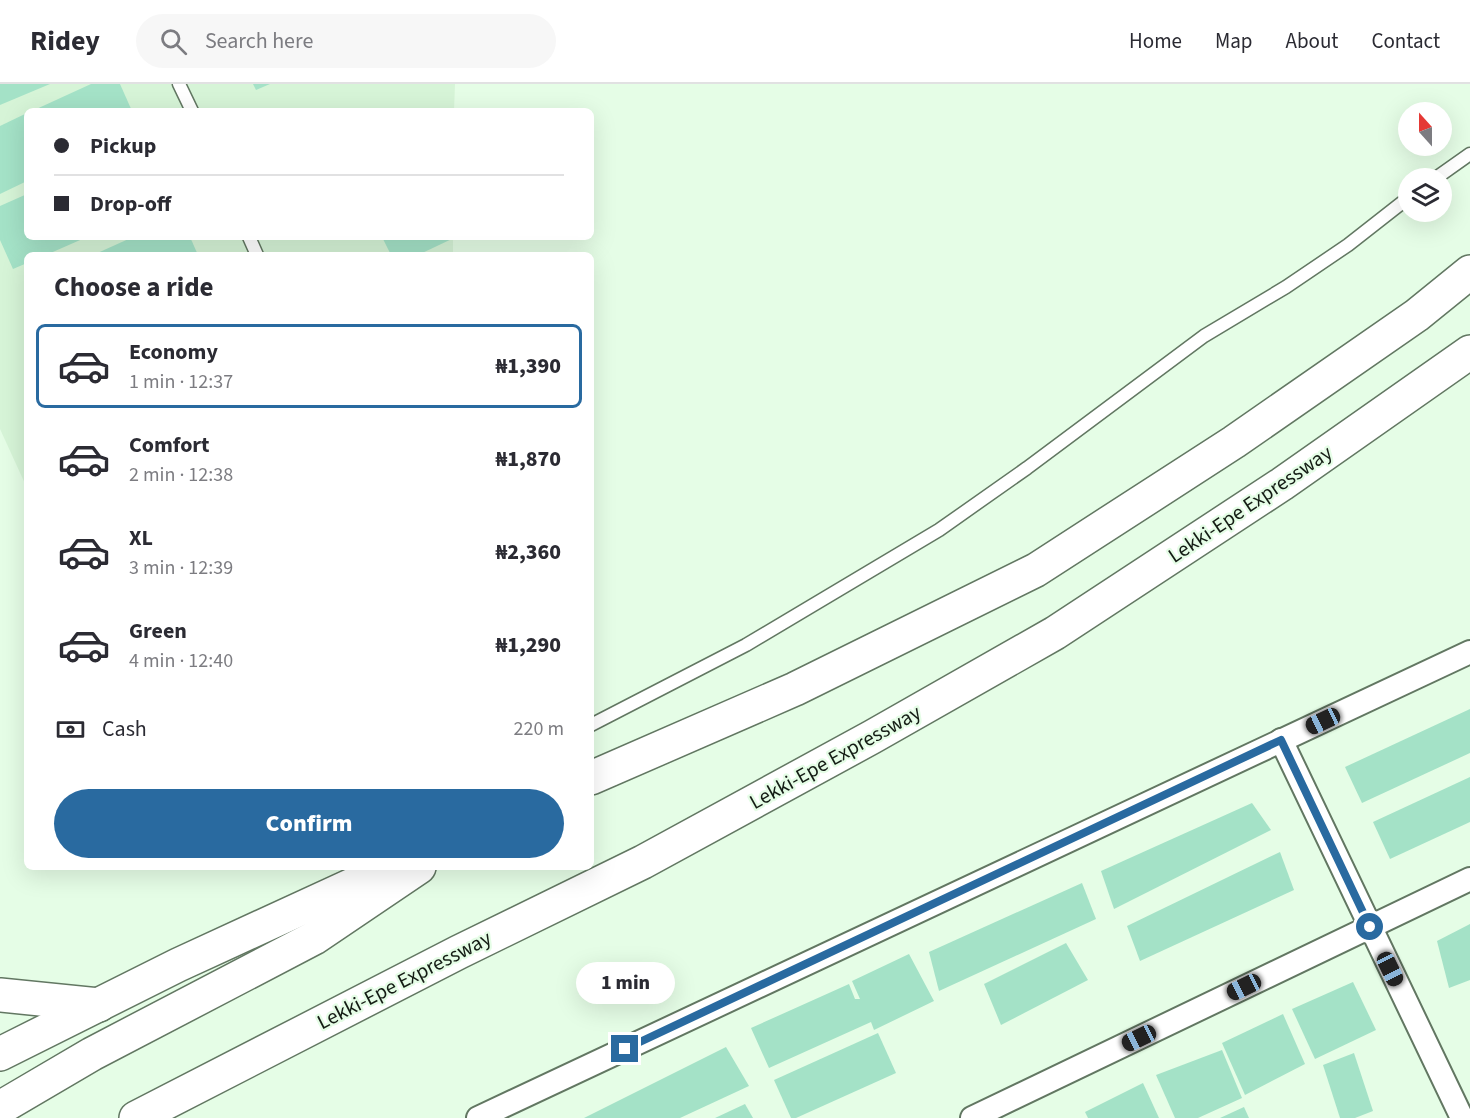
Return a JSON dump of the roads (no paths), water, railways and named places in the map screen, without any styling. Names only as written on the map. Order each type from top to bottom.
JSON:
[{"type":"highway","points":[[594,777],[795,689],[1036,570],[1244,435],[1417,315],[1470,272]]},
{"type":"highway","name":"Lekki-Epe Expressway","points":[[136,1118],[159,1111],[338,1013],[643,862],[1056,633],[1282,484],[1470,352]]},
{"type":"highway","points":[[0,1054],[178,965],[384,870]]},
{"type":"highway","points":[[0,1107],[92,1054],[314,938],[416,870]]},
{"type":"highway","points":[[0,995],[99,1005]]},
{"type":"street","points":[[478,1118],[1470,652]]},
{"type":"street","points":[[1281,740],[1462,1118]]},
{"type":"street","points":[[972,1118],[1470,879]]},
{"type":"lane","points":[[179,84],[191,108]]},
{"type":"lane","points":[[1450,168],[1470,154]]},
{"type":"lane","points":[[594,723],[746,645],[939,530],[1046,454],[1204,336],[1286,287],[1348,245],[1398,206]]}]
